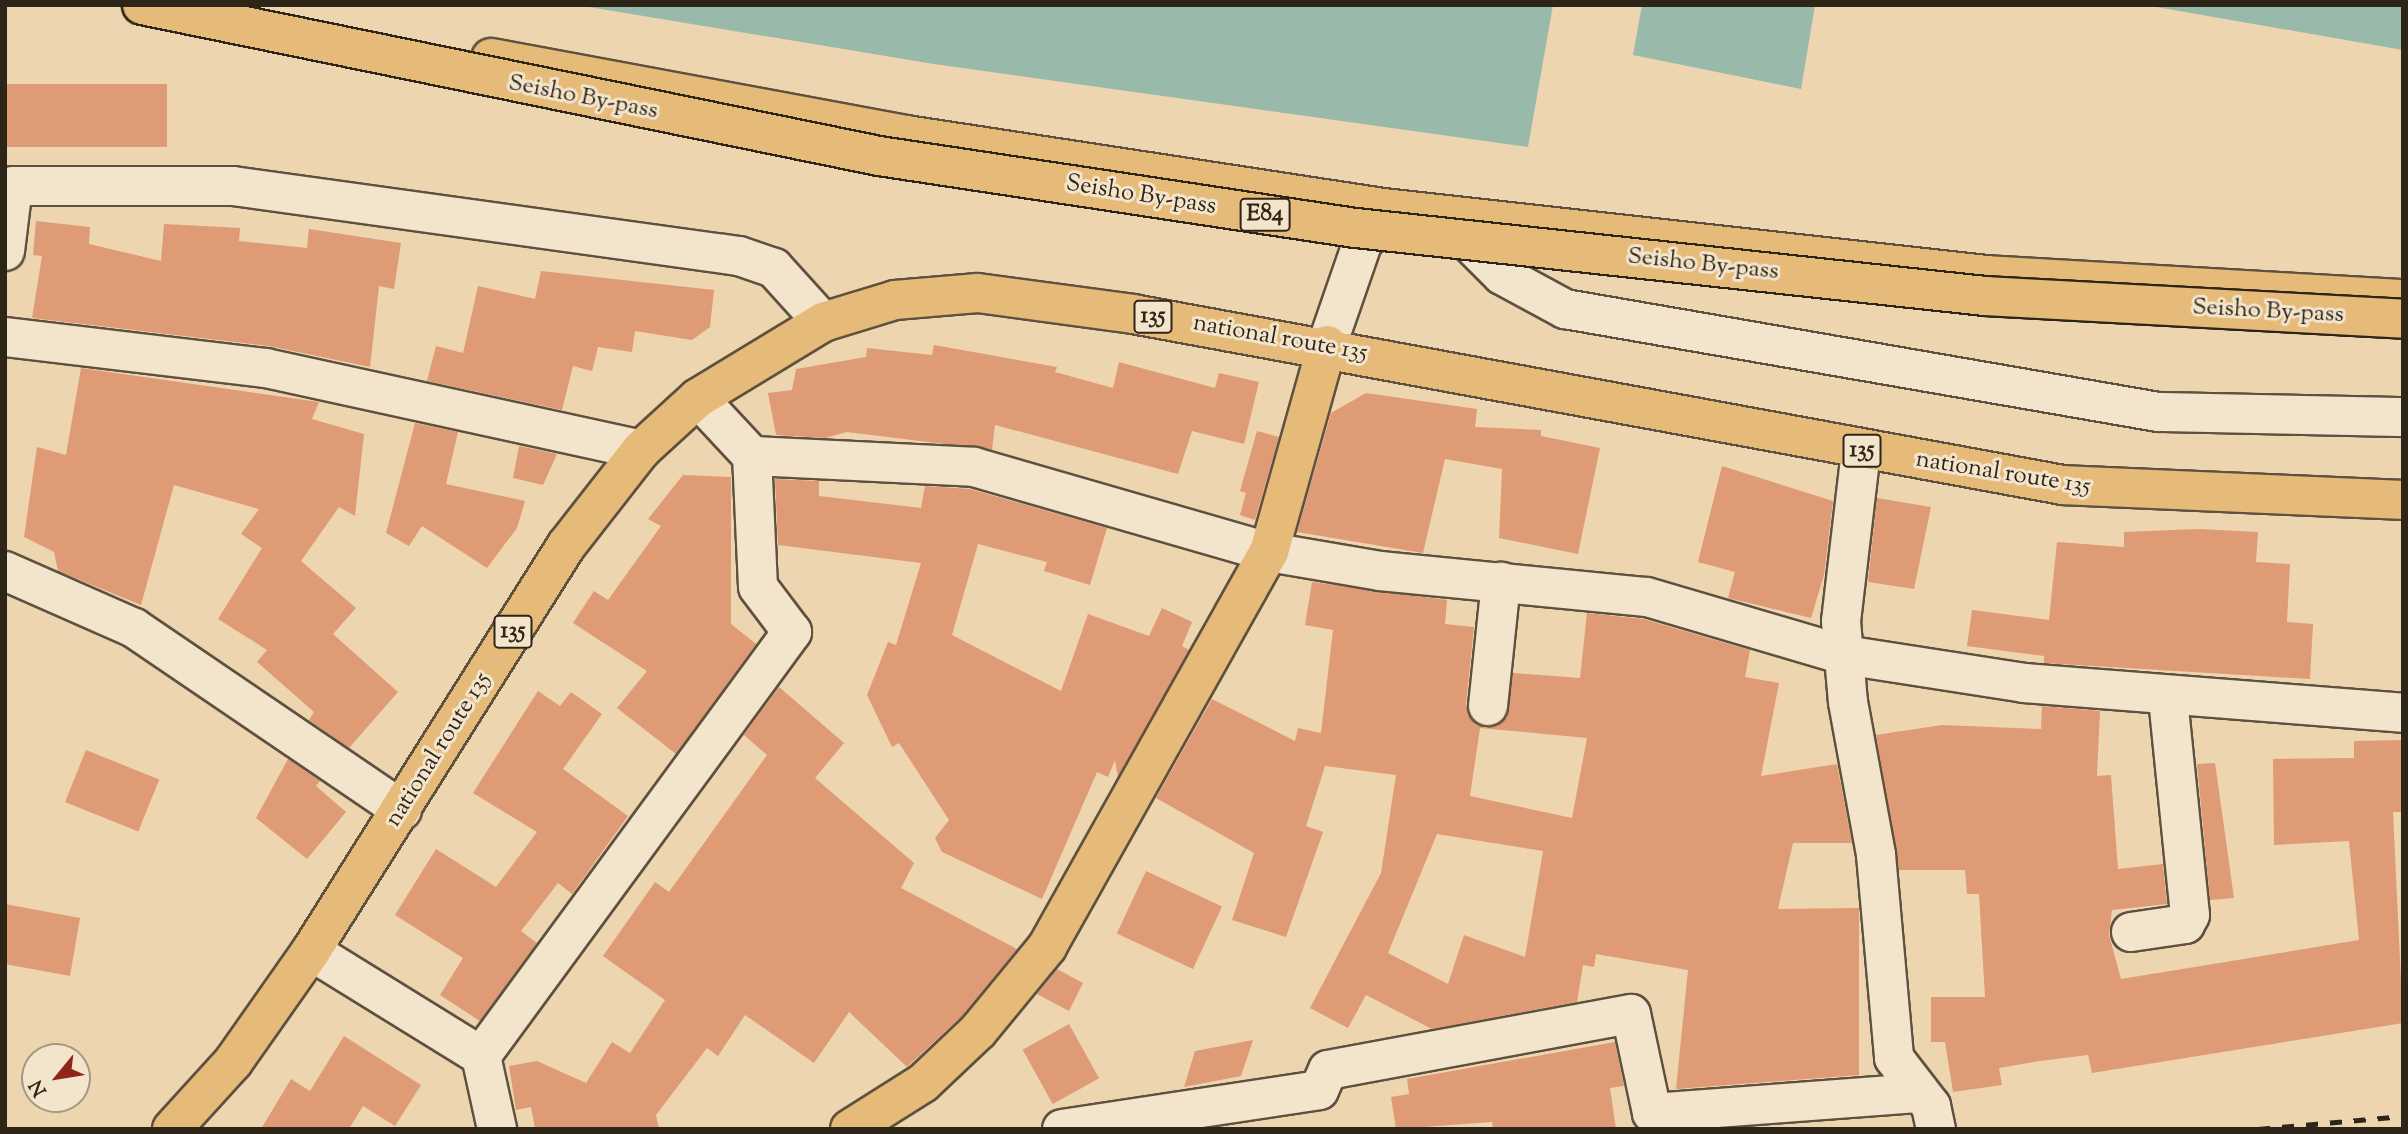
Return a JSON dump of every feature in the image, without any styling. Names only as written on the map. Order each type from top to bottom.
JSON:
[{"type":"main road","name":"Seisho By-pass","points":[[142,5],[879,156],[1356,228],[1985,296],[2403,319]]},
{"type":"main road","name":"Seisho By-pass","points":[[239,5],[906,135],[1383,208],[1986,275],[2403,299]]},
{"type":"main road","name":"national route 135","points":[[172,1129],[233,1062],[312,951],[566,546],[641,450],[698,398],[823,322],[895,300],[978,293],[1328,345],[1861,451],[2120,491],[2403,500]]},
{"type":"main road","points":[[850,1129],[923,1083],[978,1031],[1047,947],[1269,552],[1328,345]]},
{"type":"street","points":[[5,251],[13,186],[233,186],[739,256],[774,268],[823,322]]},
{"type":"street","points":[[1328,345],[1363,241],[1394,216],[1449,222],[1502,275],[1565,309],[2158,412],[2403,417]]},
{"type":"street","points":[[5,337],[266,368],[641,450]]},
{"type":"street","points":[[481,1056],[792,632],[758,587],[752,456],[698,398]]},
{"type":"street","points":[[1861,451],[1841,621],[1844,655],[1876,855],[1894,1058],[1918,1093],[1931,1106],[1936,1129]]},
{"type":"street","points":[[752,456],[974,467],[1269,552],[1501,582],[1647,597],[1844,655],[2168,699],[2403,713]]},
{"type":"street","points":[[5,571],[134,628],[402,810]]},
{"type":"street","points":[[1488,706],[1501,582]]},
{"type":"street","points":[[2131,932],[2185,924],[2190,915],[2168,699]]},
{"type":"street","points":[[312,951],[481,1056],[497,1129]]},
{"type":"street","points":[[1062,1129],[1319,1090],[1328,1070],[1631,1014],[1652,1113],[1918,1093]]},
{"type":"shaded area","points":[[577,5],[1553,5],[1528,147],[934,64]]},
{"type":"shaded area","points":[[1642,5],[1815,5],[1801,89],[1633,55]]},
{"type":"shaded area","points":[[2145,5],[2403,5],[2403,50]]},
{"type":"building","points":[[5,84],[167,84],[167,147],[5,147]]},
{"type":"building","points":[[36,221],[90,227],[89,244],[161,261],[164,224],[240,228],[239,241],[307,248],[309,229],[401,243],[394,289],[379,286],[370,367],[269,346],[32,318],[42,256],[33,255]]},
{"type":"building","points":[[541,271],[714,290],[710,327],[692,340],[635,331],[632,352],[598,347],[592,371],[573,366],[562,410],[427,381],[436,346],[463,353],[478,286],[535,299]]},
{"type":"building","points":[[934,345],[1057,367],[1055,372],[1113,388],[1119,362],[1215,388],[1219,373],[1259,382],[1244,444],[1192,431],[1178,474],[995,425],[992,450],[847,432],[825,438],[776,435],[768,393],[792,390],[796,369],[866,357],[867,348],[932,355]]},
{"type":"building","points":[[81,368],[319,402],[312,419],[364,434],[355,516],[339,507],[301,561],[356,608],[333,634],[398,692],[349,748],[309,720],[314,712],[257,662],[267,650],[218,619],[262,548],[241,534],[259,509],[174,485],[141,605],[58,571],[54,552],[24,537],[37,447],[66,455]]},
{"type":"building","points":[[1366,393],[1477,409],[1475,427],[1541,430],[1541,436],[1600,448],[1578,554],[1499,538],[1502,469],[1445,459],[1423,553],[1297,532],[1331,413]]},
{"type":"building","points":[[415,423],[458,432],[446,484],[525,501],[517,528],[487,568],[422,526],[409,546],[386,533]]},
{"type":"building","points":[[1257,431],[1279,437],[1255,520],[1240,515],[1246,493],[1240,491]]},
{"type":"building","points":[[519,446],[557,454],[543,485],[513,478]]},
{"type":"building","points":[[1722,466],[1833,501],[1824,575],[1811,618],[1728,598],[1735,572],[1698,562]]},
{"type":"building","points":[[683,475],[731,477],[731,624],[756,644],[676,754],[617,708],[647,671],[573,623],[594,591],[608,600],[661,526],[648,519]]},
{"type":"building","points":[[775,479],[819,481],[819,496],[921,508],[925,486],[970,489],[1107,528],[1090,585],[1044,571],[1047,562],[978,544],[952,635],[1061,691],[1088,614],[1149,636],[1162,608],[1192,622],[1182,646],[1189,650],[1118,777],[1115,760],[1108,777],[1097,772],[1042,899],[942,852],[935,838],[949,820],[899,743],[892,747],[867,695],[888,642],[896,645],[921,563],[778,545]]},
{"type":"building","points":[[1877,498],[1931,507],[1914,589],[1868,582]]},
{"type":"building","points":[[2198,529],[2258,532],[2256,562],[2290,564],[2287,622],[2313,624],[2310,679],[2044,663],[2044,656],[1967,646],[1972,610],[2049,620],[2057,542],[2124,547],[2124,532]]},
{"type":"building","points":[[1312,582],[1447,600],[1445,624],[1474,627],[1466,704],[1468,715],[1485,728],[1506,718],[1513,673],[1580,678],[1587,613],[1643,619],[1750,650],[1745,677],[1779,683],[1761,776],[1837,764],[1852,843],[1793,843],[1778,909],[1859,908],[1859,1075],[1676,1089],[1688,970],[1596,954],[1594,967],[1583,965],[1577,1002],[1432,1029],[1366,995],[1348,1028],[1310,1008],[1381,873],[1396,775],[1325,766],[1306,826],[1323,832],[1286,937],[1232,920],[1254,853],[1156,798],[1212,699],[1295,741],[1298,728],[1321,733],[1333,630],[1305,625]],"holes":[[[1480,728],[1587,738],[1572,818],[1470,796]],[[1437,834],[1543,851],[1525,957],[1464,935],[1448,984],[1388,953]]]},
{"type":"building","points":[[779,687],[844,743],[815,778],[914,863],[901,888],[1017,949],[963,1015],[907,1067],[849,1012],[814,1063],[745,1015],[718,1056],[707,1048],[656,1115],[659,1129],[535,1129],[531,1107],[516,1110],[509,1066],[537,1061],[586,1083],[612,1042],[630,1053],[665,1000],[603,956],[655,882],[669,892],[767,755],[744,735]]},
{"type":"building","points":[[538,691],[560,706],[571,692],[602,714],[563,769],[628,816],[572,894],[558,883],[521,931],[537,943],[480,1021],[440,995],[463,958],[395,915],[436,849],[496,887],[537,832],[473,793]]},
{"type":"building","points":[[2042,706],[2100,711],[2097,776],[2111,775],[2118,869],[2163,864],[2167,904],[2112,910],[2109,935],[2121,979],[2359,940],[2349,841],[2274,845],[2273,759],[2354,758],[2354,741],[2403,740],[2403,812],[2393,812],[2403,1023],[2092,1073],[2088,1055],[2040,1061],[1999,1068],[2002,1085],[1953,1092],[1945,1042],[1931,1042],[1931,997],[1985,997],[1979,894],[1967,894],[1965,870],[1899,870],[1876,735],[1942,725],[2041,729]]},
{"type":"building","points":[[86,750],[159,780],[138,832],[65,802]]},
{"type":"building","points":[[288,759],[320,781],[316,786],[346,812],[307,859],[256,818]]},
{"type":"building","points":[[2215,763],[2234,898],[2210,900],[2197,764]]},
{"type":"building","points":[[1146,871],[1222,906],[1193,969],[1117,934]]},
{"type":"building","points":[[5,904],[80,918],[70,976],[5,964]]},
{"type":"building","points":[[1057,969],[1083,983],[1069,1011],[1037,994]]},
{"type":"building","points":[[1069,1024],[1099,1078],[1053,1104],[1023,1050]]},
{"type":"building","points":[[344,1036],[421,1085],[395,1126],[363,1106],[349,1129],[261,1129],[291,1079],[310,1091]]},
{"type":"building","points":[[1253,1040],[1241,1076],[1184,1087],[1195,1051]]},
{"type":"building","points":[[1615,1042],[1624,1086],[1610,1088],[1616,1129],[1493,1129],[1492,1122],[1396,1129],[1391,1097],[1409,1094],[1407,1079]]},
{"type":"railway","points":[[2258,1129],[2403,1116]]}]
